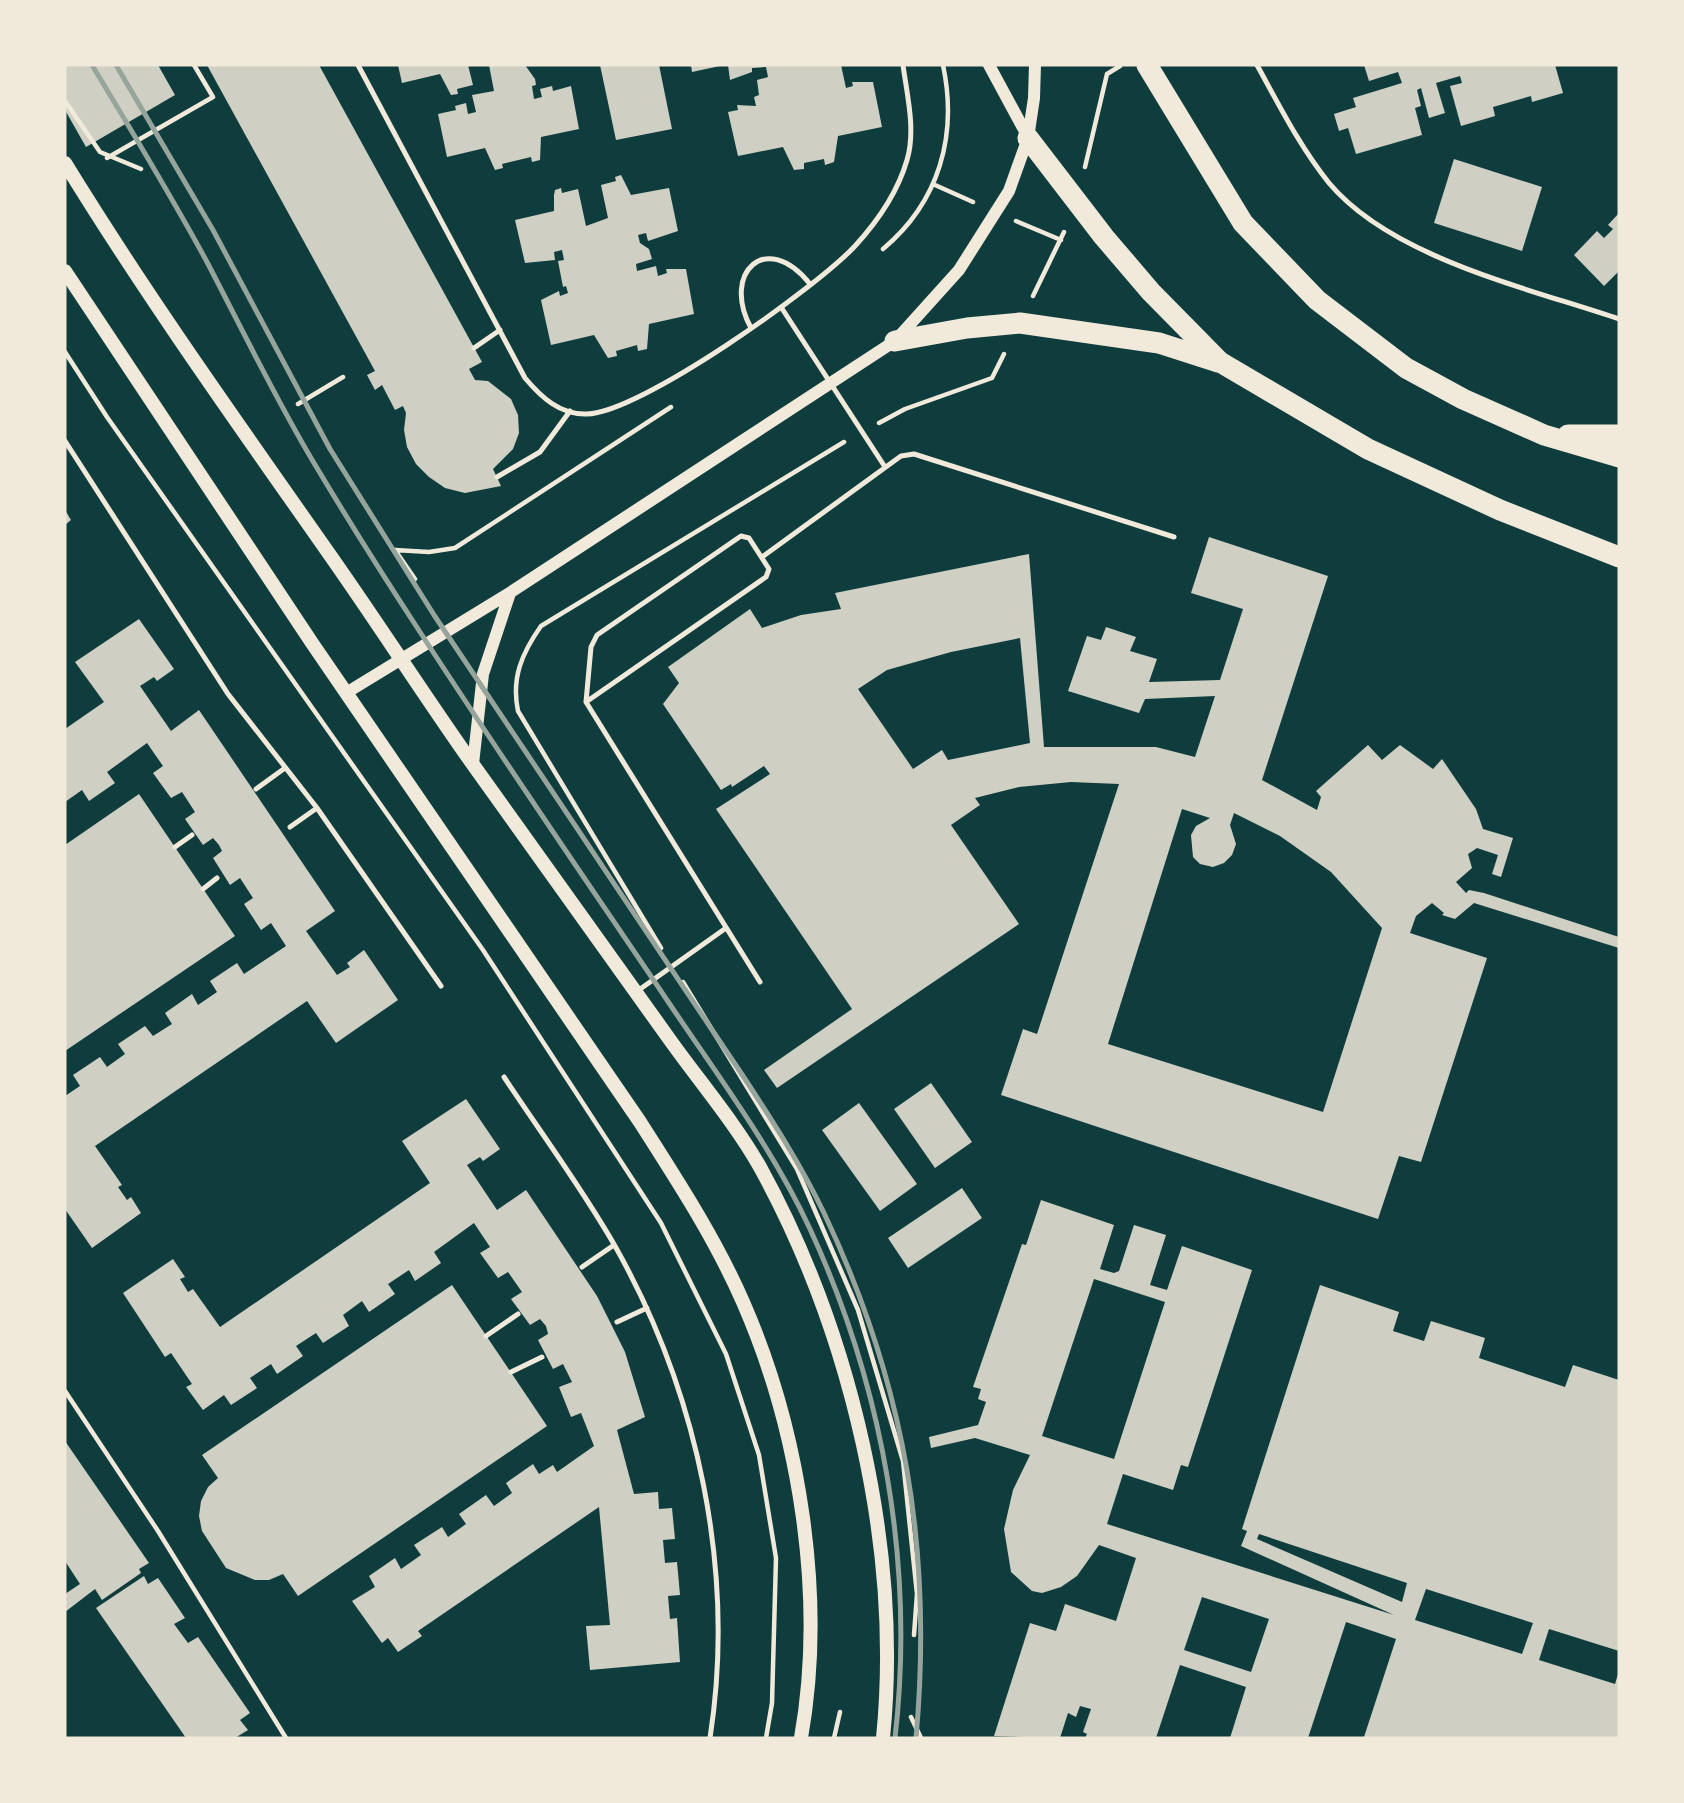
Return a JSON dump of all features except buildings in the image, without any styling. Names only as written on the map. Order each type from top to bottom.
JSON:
[{"type":"highway","points":[[1147,65],[1243,223],[1317,300],[1406,369],[1463,399],[1544,435],[1619,457]]},
{"type":"highway","points":[[1028,138],[1076,203],[1151,292],[1220,362]]},
{"type":"highway","points":[[895,341],[967,328],[1020,323],[1159,343],[1220,362],[1368,449],[1500,510],[1588,545],[1619,554]]},
{"type":"highway","points":[[1544,435],[1619,435]]},
{"type":"main road","points":[[65,163],[128,266],[472,764],[757,1163],[794,1236],[827,1317],[849,1387],[868,1476],[882,1567],[886,1651],[883,1738]]},
{"type":"main road","points":[[65,271],[346,694],[647,1134],[691,1203],[743,1302],[773,1382],[802,1511],[809,1644],[800,1738]]},
{"type":"street","points":[[989,65],[1028,138]]},
{"type":"street","points":[[346,694],[511,592],[895,341],[929,305],[980,240],[1009,191],[1028,138],[1034,98],[1035,65]]},
{"type":"street","points":[[472,764],[483,674],[511,592]]},
{"type":"lane","points":[[358,65],[535,390],[545,400],[570,411],[598,413],[626,403],[710,355],[781,307],[854,246],[888,202],[901,176],[910,139],[903,65]]},
{"type":"lane","points":[[1257,65],[1304,148],[1330,184],[1374,222],[1421,251],[1619,319]]},
{"type":"lane","points":[[751,327],[739,301],[742,282],[752,265],[770,258],[784,261],[799,271],[810,284]]},
{"type":"lane","points":[[781,307],[885,467]]},
{"type":"lane","points":[[474,348],[500,330]]},
{"type":"lane","points":[[497,477],[540,452],[570,411]]},
{"type":"lane","points":[[65,441],[228,694],[317,808],[442,986]]},
{"type":"lane","points":[[762,557],[901,456],[924,455],[1174,537]]},
{"type":"lane","points":[[586,702],[766,578],[769,569],[749,538],[741,536],[597,635],[591,647],[586,702],[760,982]]},
{"type":"lane","points":[[256,789],[285,768]]},
{"type":"lane","points":[[290,827],[317,808]]},
{"type":"lane","points":[[175,846],[192,835]]},
{"type":"lane","points":[[203,889],[217,878]]},
{"type":"lane","points":[[636,992],[726,928]]},
{"type":"lane","points":[[504,1077],[614,1245],[647,1308],[670,1363],[690,1427],[709,1516],[718,1659],[710,1738]]},
{"type":"lane","points":[[582,1268],[614,1245]]},
{"type":"lane","points":[[617,1322],[647,1308]]},
{"type":"lane","points":[[486,1336],[517,1314]]},
{"type":"lane","points":[[511,1372],[542,1357]]},
{"type":"path","points":[[107,158],[213,97],[194,65]]},
{"type":"path","points":[[1060,240],[1076,203],[1107,74],[1123,65]]},
{"type":"path","points":[[65,101],[107,158],[141,169]]},
{"type":"path","points":[[65,352],[107,417],[483,950],[661,1223],[726,1354],[759,1455],[776,1558],[772,1703],[766,1738]]},
{"type":"path","points":[[298,404],[344,377]]},
{"type":"path","points":[[395,550],[415,579]]},
{"type":"path","points":[[65,1391],[158,1531],[286,1738]]},
{"type":"path","points":[[834,1738],[840,1712]]},
{"type":"railway","points":[[92,65],[193,237],[286,414],[340,506],[481,725],[744,1113],[779,1170],[810,1229],[857,1351],[887,1478],[896,1543],[900,1608],[900,1673],[895,1738]]},
{"type":"railway","points":[[116,65],[213,230],[330,449],[434,615],[765,1109],[824,1213],[852,1277],[875,1341],[907,1469],[916,1534],[920,1601],[916,1738]]}]
